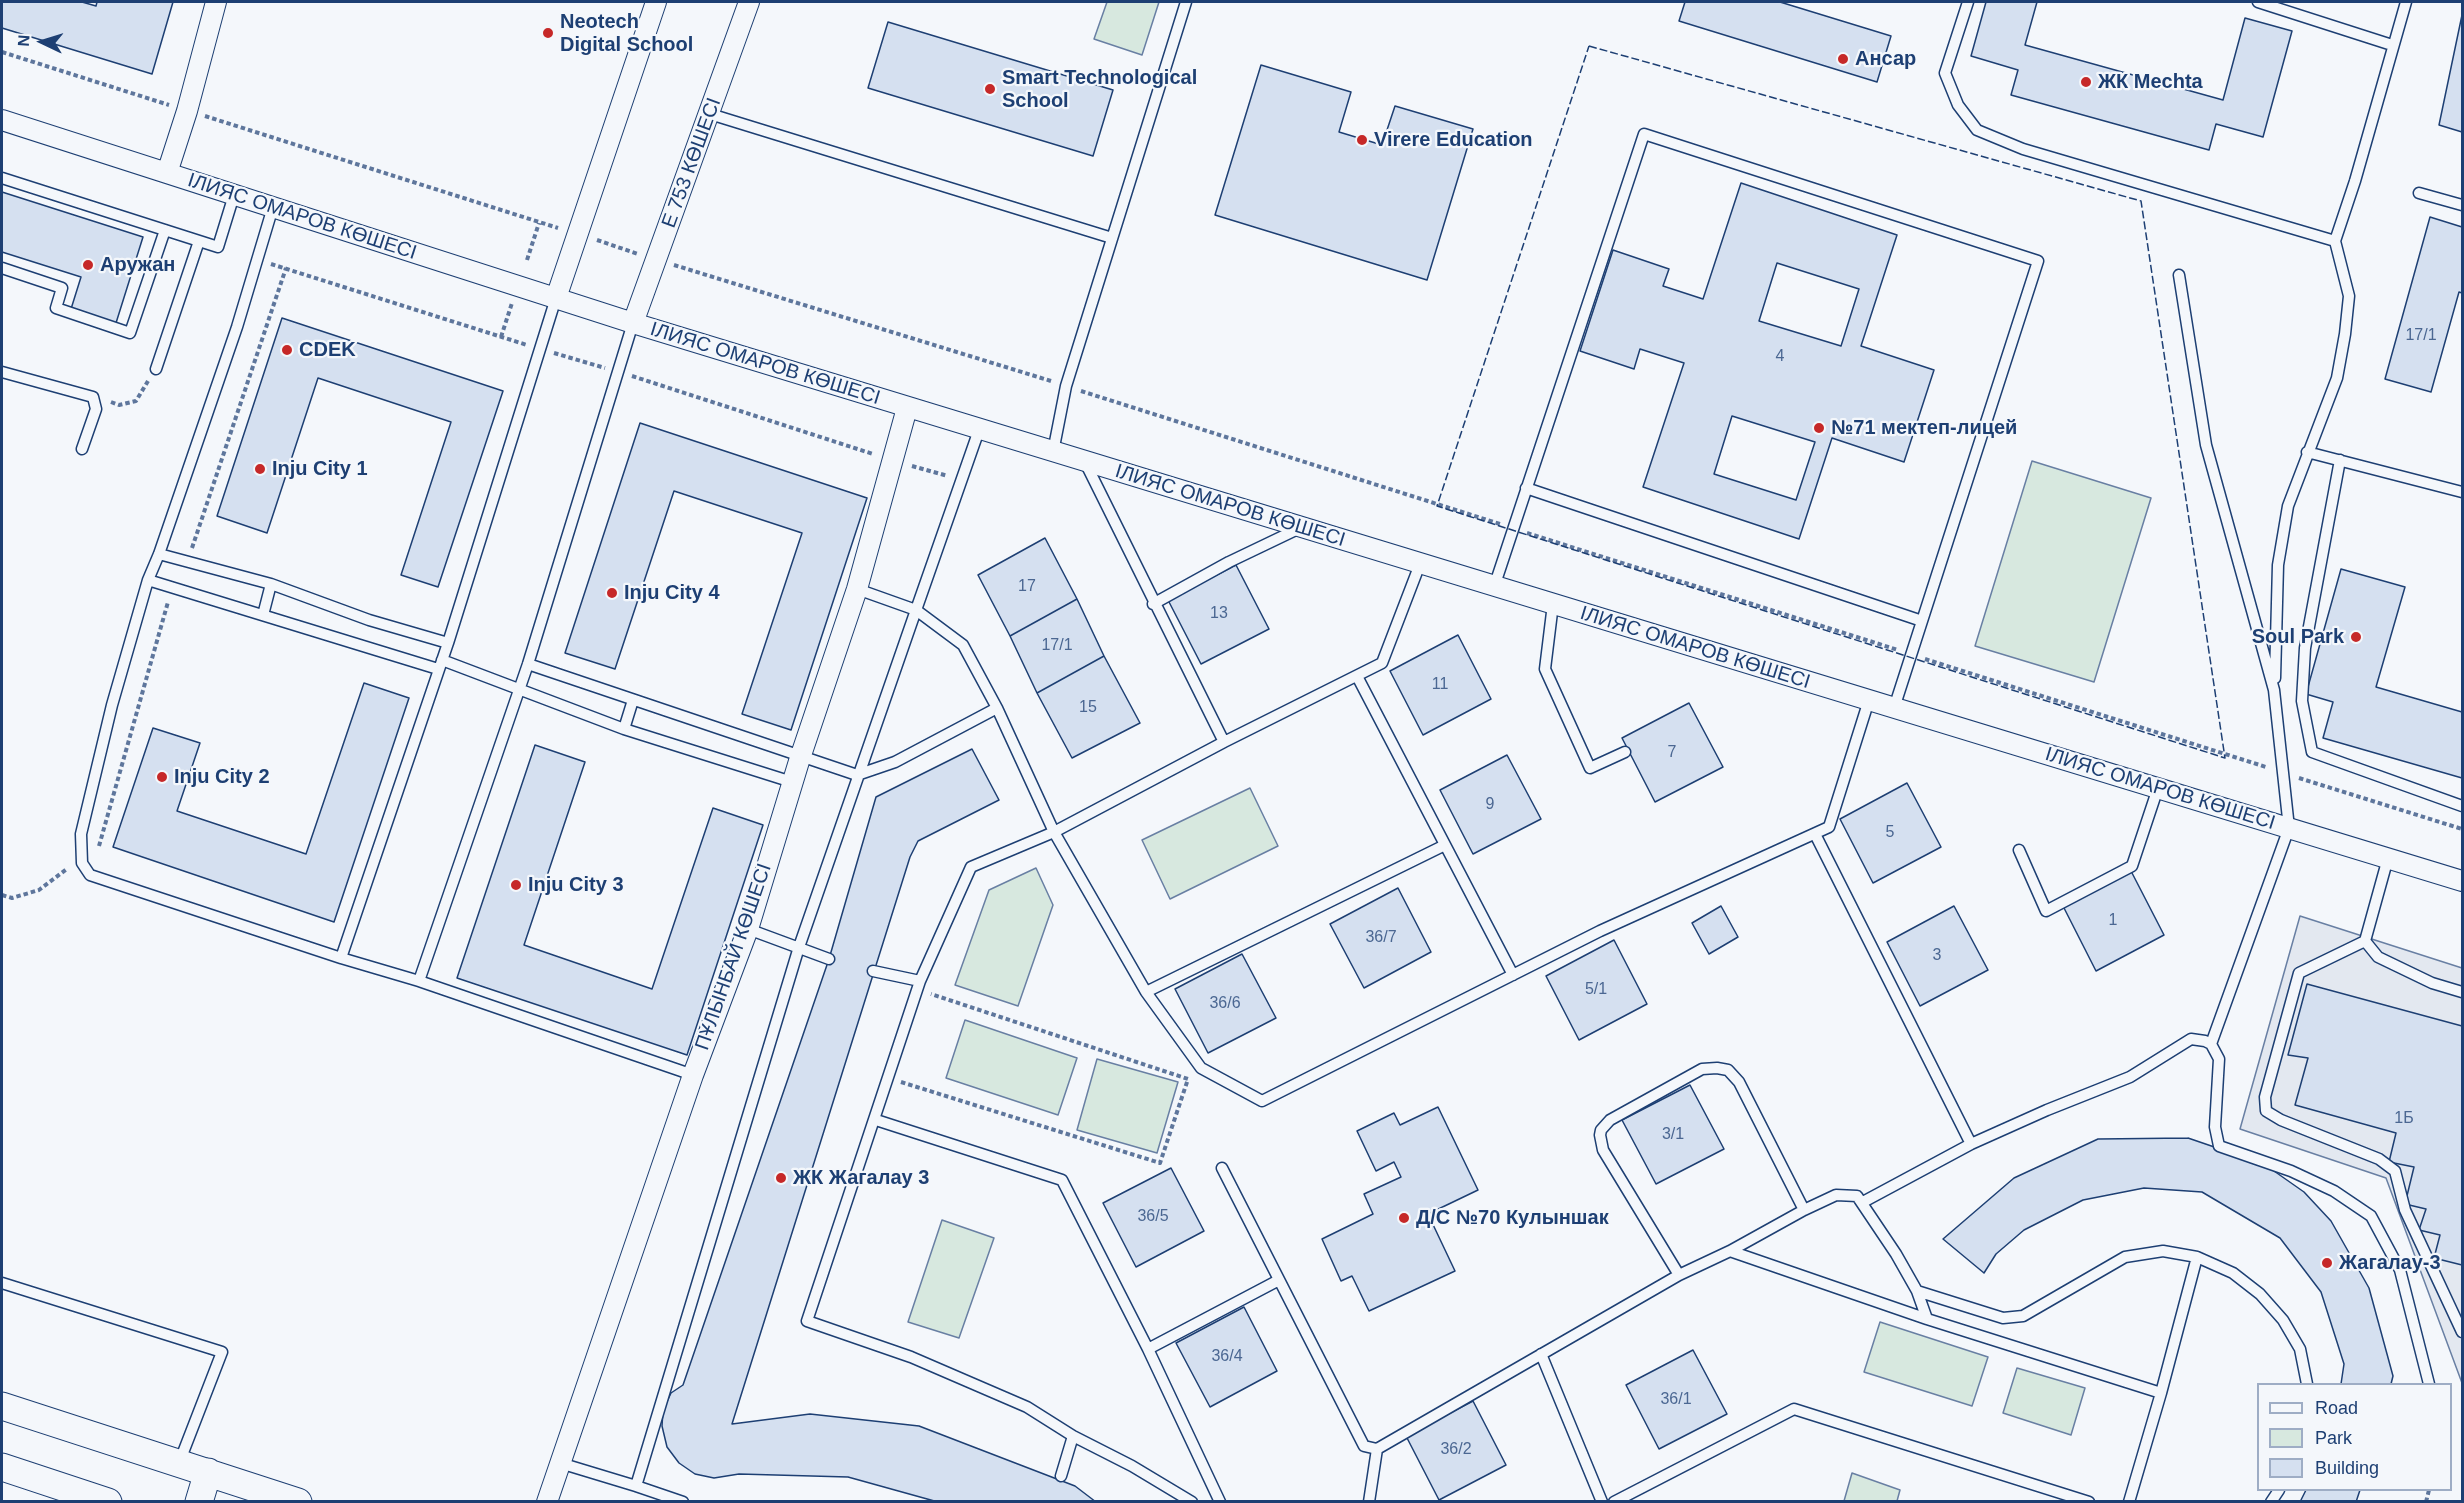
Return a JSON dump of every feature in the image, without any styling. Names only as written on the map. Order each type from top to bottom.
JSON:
[{"type":"main road","points":[[2,1406],[298,1502]]},
{"type":"main road","points":[[2,1467],[108,1502]]},
{"type":"main road","points":[[199,1502],[208,1472]]},
{"type":"street","points":[[167,173],[187,111],[216,2]]},
{"type":"street","points":[[556,298],[656,2]]},
{"type":"street","name":"Е 753 КӨШЕСІ","points":[[633,323],[749,2]]},
{"type":"street","name":"ІЛИЯС ОМАРОВ КӨШЕСІ","points":[[2,120],[633,323],[979,430],[2463,881]]},
{"type":"street","name":"ПҰЛЫНБАЙ КӨШЕСІ","points":[[547,1502],[693,1076],[748,929],[792,782],[857,589],[908,408]]},
{"type":"lane","points":[[1053,452],[1066,386],[1186,2]]},
{"type":"lane","points":[[1968,2],[1945,73],[1958,105],[1977,130],[2023,149],[2298,232],[2335,241]]},
{"type":"lane","points":[[2258,2],[2392,45]]},
{"type":"lane","points":[[2211,1044],[2289,828],[2274,690],[2278,565],[2288,506],[2337,378],[2346,334],[2349,296],[2335,241],[2355,181],[2406,2]]},
{"type":"lane","points":[[710,114],[1112,238]]},
{"type":"lane","points":[[1494,586],[1644,134],[2038,261],[1894,708]]},
{"type":"lane","points":[[2,178],[218,247],[234,195]]},
{"type":"lane","points":[[2419,193],[2463,205]]},
{"type":"lane","points":[[273,207],[237,327],[148,580],[112,705],[81,834],[82,863],[90,875],[341,958],[419,981],[693,1076]]},
{"type":"lane","points":[[2,268],[62,288],[56,308],[130,333],[165,230]]},
{"type":"lane","points":[[156,369],[199,241]]},
{"type":"lane","points":[[2179,275],[2206,445],[2274,690]]},
{"type":"lane","points":[[341,958],[448,643],[556,298]]},
{"type":"lane","points":[[419,981],[528,664],[633,323]]},
{"type":"lane","points":[[2,372],[93,397],[96,409],[82,449]]},
{"type":"lane","points":[[636,1486],[799,947],[979,430]]},
{"type":"lane","points":[[2307,452],[2463,492]]},
{"type":"lane","points":[[2340,460],[2305,648],[2302,701],[2312,752],[2463,806]]},
{"type":"lane","points":[[1085,462],[1153,604],[1224,742]]},
{"type":"lane","points":[[1526,488],[1922,621]]},
{"type":"lane","points":[[1153,604],[1300,527]]},
{"type":"lane","points":[[159,554],[271,584],[369,620],[448,643]]},
{"type":"lane","points":[[1192,1502],[1017,1402],[910,1357],[807,1321],[920,986],[971,867],[1054,832],[1224,742],[1358,678],[1382,663],[1420,564]]},
{"type":"lane","points":[[148,580],[263,615],[440,664],[519,689],[624,729],[792,782]]},
{"type":"lane","points":[[263,615],[271,584]]},
{"type":"lane","points":[[857,589],[916,610],[963,645],[997,708],[1054,832],[1146,992],[1201,1068],[1262,1101],[1600,931],[1829,827],[1869,700]]},
{"type":"lane","points":[[1553,604],[1545,669],[1590,768],[1625,752]]},
{"type":"lane","points":[[528,664],[800,758],[857,775],[895,762],[997,708]]},
{"type":"lane","points":[[1358,678],[1513,975]]},
{"type":"lane","points":[[624,729],[633,700]]},
{"type":"lane","points":[[2019,850],[2046,911],[2132,866],[2158,788]]},
{"type":"lane","points":[[1815,834],[1971,1144]]},
{"type":"lane","points":[[1146,992],[1445,845]]},
{"type":"lane","points":[[2388,858],[2365,941],[2299,973],[2265,1097],[2266,1111],[2281,1120],[2379,1160],[2395,1171],[2405,1210],[2463,1332]]},
{"type":"lane","points":[[748,929],[829,959]]},
{"type":"lane","points":[[2365,941],[2378,957],[2432,982],[2463,992]]},
{"type":"lane","points":[[873,971],[920,986]]},
{"type":"lane","points":[[1863,1202],[1971,1144],[2047,1110],[2130,1077],[2191,1039],[2211,1044],[2219,1059],[2215,1127],[2219,1146],[2301,1176],[2334,1191],[2371,1216],[2400,1270],[2429,1383]]},
{"type":"lane","points":[[1679,1275],[1603,1150],[1600,1136],[1601,1130],[1610,1120],[1702,1070],[1717,1068],[1728,1070],[1738,1082],[1804,1210]]},
{"type":"lane","points":[[876,1120],[1062,1180],[1148,1349],[1220,1502]]},
{"type":"lane","points":[[1222,1168],[1364,1446],[1377,1449],[1679,1275],[1730,1251],[1804,1210],[1844,1193],[1857,1196],[1863,1202],[1917,1291],[1927,1319]]},
{"type":"lane","points":[[1730,1251],[1927,1319],[2161,1393]]},
{"type":"lane","points":[[1917,1291],[2003,1317],[2023,1316],[2125,1257],[2163,1251],[2197,1257],[2233,1273],[2260,1294],[2283,1320],[2300,1349],[2307,1383]]},
{"type":"lane","points":[[2129,1502],[2197,1257]]},
{"type":"lane","points":[[1148,1349],[1279,1280]]},
{"type":"lane","points":[[2,1283],[222,1352],[179,1463]]},
{"type":"lane","points":[[1541,1354],[1602,1502]]},
{"type":"lane","points":[[1614,1502],[1794,1409],[2089,1502]]},
{"type":"lane","points":[[1061,1476],[1073,1436]]},
{"type":"lane","points":[[1369,1502],[1377,1449]]},
{"type":"lane","points":[[560,1463],[683,1502]]},
{"type":"path","points":[[2,52],[539,223],[1066,386],[2463,829]]},
{"type":"path","points":[[527,260],[539,223]]},
{"type":"path","points":[[188,561],[286,268]]},
{"type":"path","points":[[501,337],[513,300]]},
{"type":"path","points":[[93,397],[118,405],[136,401],[156,369]]},
{"type":"path","points":[[2,895],[12,898],[39,890],[62,871],[82,863],[94,862],[172,588]]},
{"type":"path","points":[[889,1078],[1160,1163],[1188,1079],[920,986]]},
{"type":"green space","points":[[1107,2],[1159,2],[1142,55],[1094,39]]},
{"type":"green space","points":[[2032,461],[2151,498],[2094,682],[1975,646]]},
{"type":"green space","points":[[1250,788],[1278,846],[1170,899],[1142,840]]},
{"type":"green space","points":[[1036,868],[1053,905],[1018,1006],[955,985],[989,890]]},
{"type":"green space","points":[[965,1020],[1077,1058],[1058,1115],[946,1078]]},
{"type":"green space","points":[[1097,1059],[1178,1082],[1157,1153],[1077,1130]]},
{"type":"green space","points":[[942,1220],[994,1238],[959,1338],[908,1322]]},
{"type":"green space","points":[[1880,1322],[1988,1357],[1972,1406],[1864,1372]]},
{"type":"green space","points":[[2017,1368],[2085,1388],[2071,1435],[2003,1413]]},
{"type":"green space","points":[[1852,1473],[1900,1490],[1897,1501],[1844,1501]]},
{"type":"shaded area","points":[[2300,916],[2462,968],[2462,1383],[2386,1178],[2240,1129]]},
{"type":"building","points":[[2,2],[82,2],[96,6],[97,2],[173,2],[152,74],[2,28]]},
{"type":"building","name":"Ансар","points":[[1685,2],[1780,2],[1891,36],[1877,82],[1679,21]]},
{"type":"building","name":"ЖК Mechta","points":[[1986,2],[2037,2],[2025,45],[2223,100],[2245,18],[2292,31],[2263,137],[2216,124],[2209,150],[2011,95],[2018,70],[1971,56]]},
{"type":"building","points":[[2462,15],[2462,132],[2439,125]]},
{"type":"building","name":"Smart Technological School","points":[[888,22],[1113,90],[1093,156],[868,88]]},
{"type":"building","points":[[1261,65],[1351,92],[1339,132],[1382,145],[1395,106],[1473,129],[1427,280],[1215,215]]},
{"type":"building","points":[[1741,183],[1897,235],[1861,346],[1934,370],[1904,462],[1832,438],[1799,539],[1643,487],[1684,363],[1640,349],[1634,369],[1580,351],[1613,250],[1669,269],[1663,286],[1703,299]],"holes":[[[1777,263],[1859,289],[1841,346],[1759,321]],[[1732,416],[1815,442],[1796,500],[1714,474]]]},
{"type":"building","name":"Аружан","points":[[2,192],[143,237],[116,323],[71,309],[81,277],[2,252]]},
{"type":"building","points":[[2430,217],[2462,227],[2462,293],[2459,292],[2431,392],[2385,379]]},
{"type":"building","name":"Inju City 1","points":[[282,318],[503,391],[438,587],[401,575],[451,422],[318,378],[267,533],[217,516]]},
{"type":"building","name":"Inju City 4","points":[[640,423],[867,498],[791,730],[742,714],[802,533],[674,491],[615,669],[565,653]]},
{"type":"building","points":[[1045,538],[1077,599],[1010,636],[978,575]]},
{"type":"building","points":[[1236,565],[1269,629],[1201,664],[1168,600]]},
{"type":"building","name":"Soul Park","points":[[2341,569],[2405,587],[2376,687],[2462,712],[2462,778],[2323,738],[2333,702],[2306,694]]},
{"type":"building","points":[[1077,599],[1104,656],[1037,693],[1010,636]]},
{"type":"building","points":[[1458,635],[1491,699],[1423,735],[1390,671]]},
{"type":"building","points":[[1104,656],[1140,723],[1072,758],[1037,693]]},
{"type":"building","name":"Inju City 2","points":[[364,683],[409,698],[334,922],[113,847],[153,728],[200,743],[177,811],[306,854]]},
{"type":"building","points":[[1689,703],[1723,767],[1655,802],[1622,738]]},
{"type":"building","name":"Inju City 3","points":[[535,745],[585,762],[524,945],[652,989],[713,808],[763,825],[687,1055],[457,978]]},
{"type":"building","name":"ЖК Жагалау 3","points":[[972,749],[999,800],[918,841],[910,857],[732,1424],[810,1414],[919,1426],[1075,1486],[1096,1502],[938,1502],[848,1477],[739,1474],[714,1478],[695,1474],[679,1463],[667,1447],[662,1426],[663,1410],[671,1393],[683,1385],[829,959],[876,797]]},
{"type":"building","points":[[1507,755],[1541,819],[1473,854],[1440,790]]},
{"type":"building","points":[[1907,783],[1941,847],[1873,883],[1840,819]]},
{"type":"building","points":[[2131,871],[2164,935],[2096,971],[2063,906]]},
{"type":"building","points":[[1398,888],[1431,952],[1364,988],[1330,924]]},
{"type":"building","points":[[1721,906],[1738,937],[1709,954],[1692,923]]},
{"type":"building","points":[[1954,906],[1988,970],[1920,1006],[1887,942]]},
{"type":"building","points":[[1614,940],[1647,1004],[1579,1040],[1546,976]]},
{"type":"building","points":[[1242,954],[1276,1018],[1208,1053],[1175,989]]},
{"type":"building","points":[[2307,984],[2462,1026],[2462,1265],[2434,1258],[2440,1235],[2419,1230],[2426,1209],[2405,1204],[2414,1167],[2389,1162],[2396,1133],[2295,1105],[2308,1058],[2288,1055]]},
{"type":"building","points":[[1690,1085],[1724,1149],[1656,1184],[1622,1120]]},
{"type":"building","points":[[1438,1107],[1478,1190],[1428,1214],[1455,1271],[1369,1311],[1352,1276],[1341,1281],[1322,1239],[1373,1214],[1364,1194],[1401,1177],[1394,1162],[1376,1171],[1357,1131],[1394,1113],[1400,1125]]},
{"type":"building","name":"Жагалау-3","points":[[2188,1138],[2264,1164],[2304,1192],[2331,1221],[2369,1288],[2393,1376],[2391,1383],[2341,1383],[2344,1364],[2321,1292],[2280,1238],[2202,1192],[2144,1188],[2083,1200],[2024,1230],[1996,1254],[1984,1273],[1943,1239],[2014,1178],[2098,1139]]},
{"type":"building","points":[[1171,1168],[1204,1231],[1136,1267],[1103,1203]]},
{"type":"building","points":[[1244,1307],[1277,1371],[1210,1407],[1176,1343]]},
{"type":"building","points":[[1693,1350],[1727,1414],[1659,1449],[1626,1385]]},
{"type":"building","points":[[1473,1401],[1506,1465],[1439,1500],[1406,1436]]},
{"type":"building","points":[[2306,1491],[2360,1491],[2356,1502],[2300,1502]]},
{"type":"fence","points":[[1589,46],[2141,201],[2225,758],[1437,506],[1589,46]]},
{"type":"place","name":"Neotech Digital School","points":[[548,33]]},
{"type":"place","name":"Ансар","points":[[1843,59]]},
{"type":"place","name":"ЖК Mechta","points":[[2086,82]]},
{"type":"place","name":"Smart Technological School","points":[[990,89]]},
{"type":"place","name":"Virere Education","points":[[1362,140]]},
{"type":"place","name":"Аружан","points":[[88,265]]},
{"type":"place","name":"CDEK","points":[[287,350]]},
{"type":"place","name":"№71 мектеп-лицей","points":[[1819,428]]},
{"type":"place","name":"Inju City 1","points":[[260,469]]},
{"type":"place","name":"Inju City 4","points":[[612,593]]},
{"type":"place","name":"Soul Park","points":[[2356,637]]},
{"type":"place","name":"Inju City 2","points":[[162,777]]},
{"type":"place","name":"Inju City 3","points":[[516,885]]},
{"type":"place","name":"ЖК Жагалау 3","points":[[781,1178]]},
{"type":"place","name":"Д/С №70 Кулыншак","points":[[1404,1218]]},
{"type":"place","name":"Жагалау-3","points":[[2327,1263]]}]
